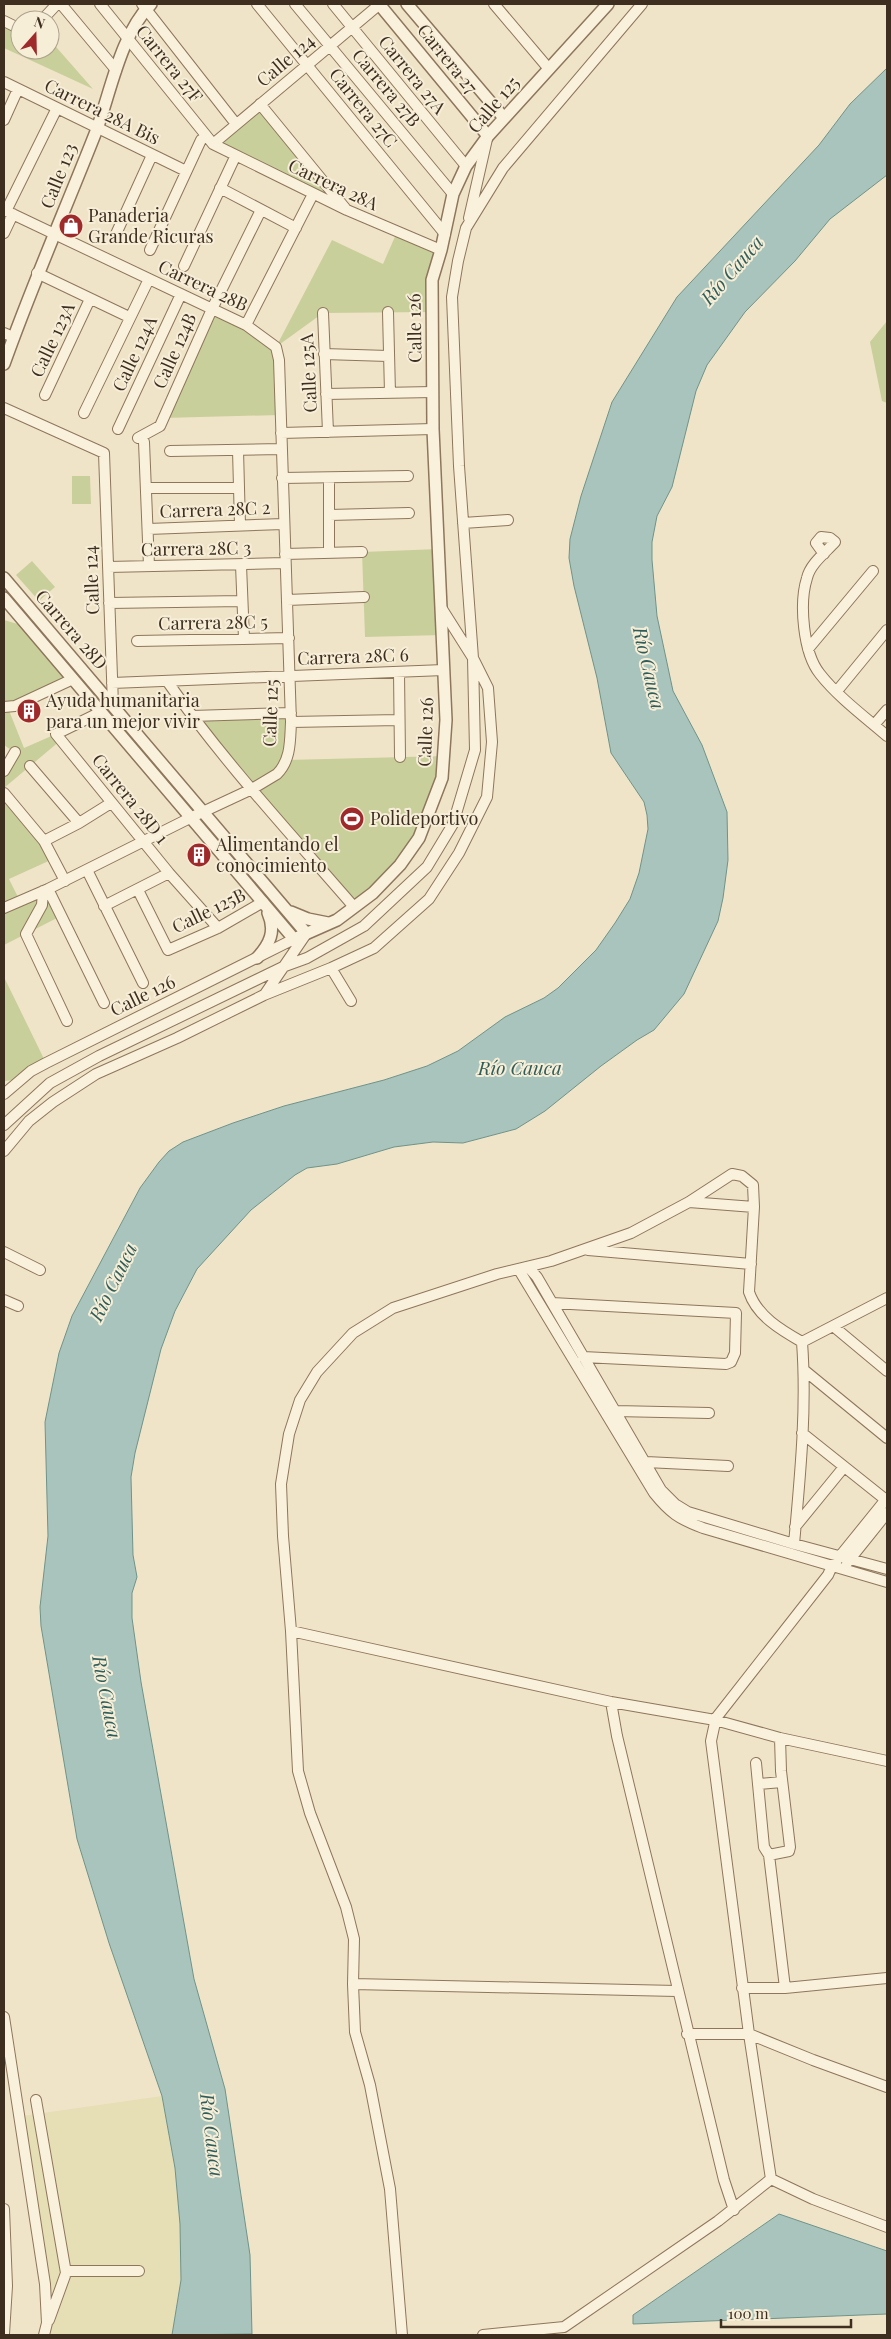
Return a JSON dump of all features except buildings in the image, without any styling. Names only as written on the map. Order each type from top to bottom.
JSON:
[{"type":"street","points":[[59,4],[116,70]]},
{"type":"street","name":"Carrera 27F","points":[[100,4],[213,144]]},
{"type":"street","name":"Carrera 27C","points":[[257,4],[445,234]]},
{"type":"street","name":"Carrera 27B","points":[[295,4],[453,194]]},
{"type":"street","name":"Carrera 27A","points":[[333,4],[466,166]]},
{"type":"street","name":"Calle 124","points":[[213,144],[380,4]]},
{"type":"street","name":"Carrera 27","points":[[380,4],[488,136]]},
{"type":"street","name":"Carrera 27","points":[[407,4],[504,118]]},
{"type":"street","points":[[494,4],[549,69]]},
{"type":"street","name":"Calle 125","points":[[441,250],[453,194],[466,166],[488,136],[608,4]]},
{"type":"street","points":[[466,228],[503,168],[642,4]]},
{"type":"street","points":[[147,5],[236,124]]},
{"type":"street","name":"Calle 123","points":[[4,364],[9,335],[54,234],[97,128],[116,70],[129,39],[147,5]]},
{"type":"street","name":"Carrera 28A Bis","points":[[4,82],[186,171]]},
{"type":"street","points":[[4,120],[18,89]]},
{"type":"street","points":[[260,104],[347,210]]},
{"type":"street","points":[[4,233],[7,212],[57,108]]},
{"type":"street","points":[[4,1125],[50,1083],[82,1065],[285,966],[307,958],[364,926],[427,867],[453,824],[475,750],[473,658],[463,523],[452,297],[488,136]]},
{"type":"street","points":[[150,250],[201,140]]},
{"type":"street","name":"Carrera 28A","points":[[213,144],[235,157],[347,210],[441,250]]},
{"type":"street","points":[[116,234],[152,154]]},
{"type":"street","points":[[184,266],[235,157]]},
{"type":"street","points":[[220,188],[296,228]]},
{"type":"street","points":[[246,325],[313,194]]},
{"type":"street","name":"Calle 124B","points":[[146,488],[141,440],[160,426],[212,309],[261,210]]},
{"type":"street","name":"Carrera 28B","points":[[7,212],[246,325],[276,347]]},
{"type":"street","name":"Calle 126","points":[[4,1094],[21,1079],[46,1063],[306,933],[330,923],[373,892],[400,865],[419,838],[442,778],[445,756],[442,609],[433,429],[432,280],[441,250]]},
{"type":"street","points":[[37,273],[129,317]]},
{"type":"street","points":[[84,413],[148,278]]},
{"type":"street","name":"Calle 124A","points":[[118,428],[181,294]]},
{"type":"street","name":"Calle 123A","points":[[45,395],[90,299]]},
{"type":"street","points":[[388,312],[390,393]]},
{"type":"street","name":"Calle 125A","points":[[323,313],[328,432]]},
{"type":"street","name":"Calle 125","points":[[4,908],[65,881],[252,789],[282,769],[289,751],[291,676],[285,558],[279,360],[276,347]]},
{"type":"street","points":[[324,354],[388,356]]},
{"type":"street","points":[[326,394],[433,392]]},
{"type":"street","name":"Calle 124","points":[[4,408],[104,453],[113,705]]},
{"type":"street","points":[[281,433],[433,429]]},
{"type":"street","points":[[238,450],[240,525]]},
{"type":"street","points":[[170,452],[281,450]]},
{"type":"street","points":[[282,478],[408,476]]},
{"type":"street","points":[[329,478],[329,553]]},
{"type":"street","points":[[149,566],[146,488],[238,488]]},
{"type":"street","points":[[329,515],[409,513]]},
{"type":"street","points":[[463,523],[508,520]]},
{"type":"street","name":"Carrera 28C 2","points":[[148,528],[284,524]]},
{"type":"street","name":"Carrera 28C 3","points":[[108,567],[241,566],[285,558],[329,553],[362,552]]},
{"type":"street","points":[[824,554],[807,577],[803,599],[808,649],[819,673],[837,692],[887,736]]},
{"type":"street","points":[[241,566],[244,639]]},
{"type":"street","points":[[808,649],[873,571]]},
{"type":"street","name":"Carrera 28D","points":[[4,578],[306,933]]},
{"type":"street","points":[[287,600],[364,596]]},
{"type":"street","name":"Carrera 28D","points":[[4,598],[294,939]]},
{"type":"street","points":[[109,603],[242,601]]},
{"type":"street","points":[[4,1151],[29,1121],[53,1102],[96,1074],[177,1038],[264,995],[374,948],[429,899],[459,853],[487,797],[492,742],[488,688],[473,658],[442,609]]},
{"type":"street","points":[[837,692],[887,630]]},
{"type":"street","name":"Carrera 28C 5","points":[[137,641],[289,638]]},
{"type":"street","name":"Carrera 28C 6","points":[[112,683],[444,670]]},
{"type":"street","points":[[399,672],[400,757]]},
{"type":"street","points":[[6,708],[15,706],[73,679]]},
{"type":"street","points":[[167,681],[192,716],[252,789],[354,907]]},
{"type":"street","points":[[474,711],[488,688]]},
{"type":"street","points":[[874,725],[887,710]]},
{"type":"street","name":"Carrera 28D 1","points":[[100,712],[56,734],[169,873],[218,928]]},
{"type":"street","points":[[192,716],[399,720]]},
{"type":"street","points":[[4,771],[15,752]]},
{"type":"street","points":[[30,766],[79,823]]},
{"type":"street","points":[[4,793],[44,841],[65,881]]},
{"type":"street","points":[[44,841],[79,823],[111,803]]},
{"type":"street","points":[[87,870],[143,984]]},
{"type":"street","points":[[104,906],[169,873]]},
{"type":"street","points":[[46,890],[40,910],[26,934],[67,1021]]},
{"type":"street","points":[[46,890],[104,1003]]},
{"type":"street","name":"Calle 125B","points":[[138,890],[168,950],[218,928],[263,902]]},
{"type":"street","points":[[257,958],[266,948],[272,936],[272,921],[263,902]]},
{"type":"street","points":[[288,911],[308,919],[330,923]]},
{"type":"street","points":[[264,995],[306,933]]},
{"type":"street","points":[[331,968],[351,1001]]},
{"type":"street","points":[[4,1081],[21,1079]]},
{"type":"street","points":[[402,2335],[390,2189],[370,2085],[355,2032],[354,1939],[346,1907],[310,1813],[298,1771],[291,1630],[282,1536],[281,1484],[289,1434],[300,1400],[317,1372],[352,1333],[393,1308],[497,1274],[584,1250],[631,1233],[689,1202],[732,1174],[742,1176],[752,1185],[754,1207],[750,1292],[753,1305],[784,1332],[802,1342]]},
{"type":"street","points":[[689,1202],[754,1207]]},
{"type":"street","points":[[584,1250],[751,1264]]},
{"type":"street","points":[[4,1252],[40,1270]]},
{"type":"street","points":[[523,1268],[552,1303],[662,1490],[675,1504],[681,1508],[794,1544],[887,1569]]},
{"type":"street","points":[[523,1268],[654,1493],[668,1512],[682,1521],[702,1528],[834,1570],[887,1582]]},
{"type":"street","points":[[4,1300],[18,1306]]},
{"type":"street","points":[[802,1342],[886,1300]]},
{"type":"street","points":[[552,1303],[736,1313],[735,1353],[731,1362],[726,1364],[583,1357]]},
{"type":"street","points":[[832,1326],[887,1371]]},
{"type":"street","points":[[794,1544],[802,1433],[804,1370],[802,1342]]},
{"type":"street","points":[[804,1370],[887,1438]]},
{"type":"street","points":[[616,1411],[709,1413]]},
{"type":"street","points":[[771,2180],[748,2034],[711,1741],[715,1720],[834,1570],[840,1557],[886,1499],[802,1433]]},
{"type":"street","points":[[646,1462],[728,1466]]},
{"type":"street","points":[[795,1527],[844,1467]]},
{"type":"street","points":[[834,1570],[850,1560],[887,1513]]},
{"type":"street","points":[[291,1630],[611,1702],[715,1720],[780,1738],[887,1760]]},
{"type":"street","points":[[611,1702],[616,1736],[687,2034],[726,2187],[734,2210]]},
{"type":"street","points":[[769,1855],[782,1854],[789,1851],[790,1847],[782,1782],[780,1738]]},
{"type":"street","points":[[756,1762],[764,1847],[769,1855],[785,1988]]},
{"type":"street","points":[[758,1784],[782,1782]]},
{"type":"street","points":[[742,1988],[785,1988],[887,1978]]},
{"type":"street","points":[[353,1984],[677,1991]]},
{"type":"street","points":[[4,2017],[45,2284],[48,2324]]},
{"type":"street","points":[[687,2034],[748,2034],[813,2060],[887,2086]]},
{"type":"street","points":[[36,2100],[66,2273],[44,2335]]},
{"type":"street","points":[[483,2335],[564,2327],[734,2210],[771,2180]]},
{"type":"street","points":[[771,2180],[887,2228]]},
{"type":"street","points":[[4,2209],[6,2286],[4,2334]]},
{"type":"street","points":[[66,2273],[74,2269],[139,2271]]},
{"type":"shaded area","points":[[162,2096],[175,2168],[180,2224],[181,2280],[172,2335],[44,2335],[47,2323],[15,2117]]},
{"type":"green space","points":[[7,23],[10,24],[10,51],[4,48],[4,32]]},
{"type":"green space","points":[[60,51],[93,89],[30,60],[60,60]]},
{"type":"green space","points":[[260,104],[347,210],[213,144]]},
{"type":"green space","points":[[397,232],[441,250],[431,312],[323,313],[276,347],[332,240],[383,264]]},
{"type":"green space","points":[[212,309],[276,347],[280,415],[163,418]]},
{"type":"green space","points":[[887,321],[887,403],[882,401],[870,342]]},
{"type":"green space","points":[[72,476],[90,476],[91,504],[72,504]]},
{"type":"green space","points":[[439,549],[443,635],[365,637],[362,552]]},
{"type":"green space","points":[[32,561],[55,587],[39,601],[16,575]]},
{"type":"green space","points":[[4,578],[306,933],[294,939],[73,679],[8,708],[24,748],[56,734],[61,740],[4,788],[4,771],[14,752],[4,745],[4,620],[28,627],[4,598]]},
{"type":"green space","name":"Polideportivo","points":[[291,713],[286,760],[445,756],[419,838],[354,907],[192,716]]},
{"type":"green space","points":[[4,793],[53,859],[9,879],[20,901],[48,889],[61,916],[4,945]]},
{"type":"green space","points":[[4,977],[46,1063],[15,1080],[4,1081]]},
{"type":"water","name":"Río Cauca","points":[[887,68],[887,175],[830,219],[795,261],[745,312],[707,365],[696,391],[672,487],[657,516],[652,542],[652,560],[657,616],[673,691],[702,745],[727,812],[728,860],[718,921],[684,994],[654,1030],[601,1066],[545,1111],[516,1129],[463,1143],[433,1142],[394,1147],[337,1164],[307,1168],[295,1175],[251,1210],[197,1269],[175,1311],[161,1349],[135,1453],[131,1477],[133,1555],[137,1577],[132,1593],[132,1618],[141,1682],[194,1979],[225,2089],[250,2255],[252,2334],[172,2335],[181,2280],[180,2224],[175,2168],[162,2096],[109,1943],[77,1839],[41,1626],[40,1607],[48,1536],[45,1422],[59,1353],[72,1316],[140,1188],[169,1151],[183,1142],[233,1123],[284,1106],[384,1080],[427,1066],[458,1051],[505,1017],[544,998],[558,988],[596,950],[615,923],[630,899],[639,873],[648,829],[647,815],[644,802],[611,753],[597,678],[574,586],[569,558],[570,539],[581,496],[612,402],[677,297],[819,145],[850,104]]},
{"type":"water","points":[[779,2214],[887,2251],[887,2314],[633,2324],[633,2315]]},
{"type":"place","name":"Panaderia Grande Ricuras","points":[[71,226]]},
{"type":"place","name":"Ayuda humanitaria para un mejor vivir","points":[[29,711]]},
{"type":"place","name":"Polideportivo","points":[[352,819]]},
{"type":"place","name":"Alimentando el conocimiento","points":[[199,855]]}]
